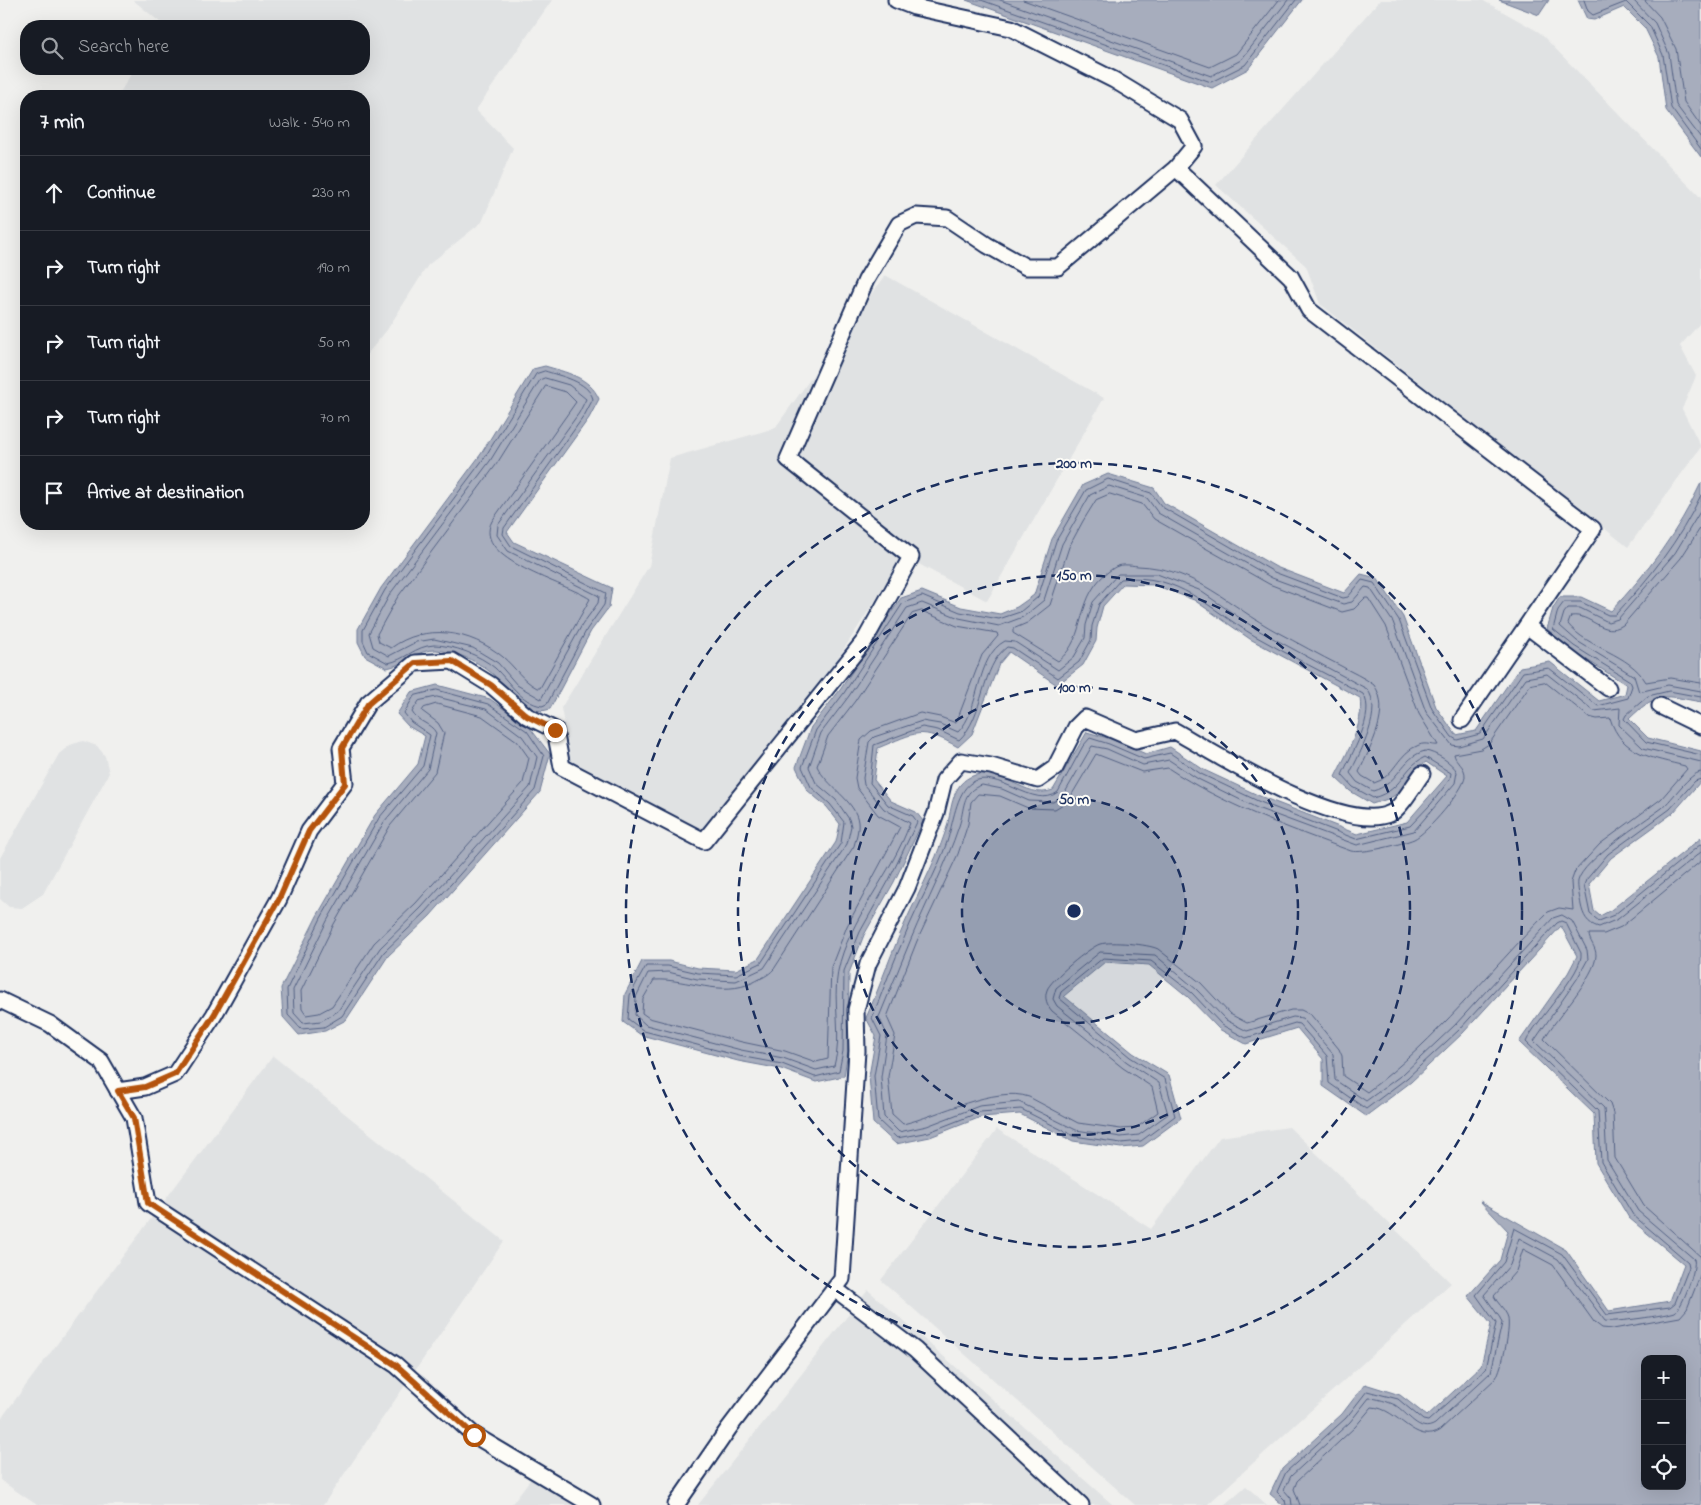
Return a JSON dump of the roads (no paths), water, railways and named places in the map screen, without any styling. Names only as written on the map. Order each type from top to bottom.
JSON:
[{"type":"street","points":[[118,1091],[145,1087],[175,1074],[214,1015],[279,899],[309,831],[345,784],[342,748],[368,704],[415,663],[452,661],[491,685],[527,716],[555,730],[562,767],[704,841],[865,640],[911,557],[788,459],[866,280],[899,224],[916,216],[947,218],[987,245],[1026,267],[1058,267],[1176,168],[1194,146],[1180,120],[1114,80],[1011,28],[914,7],[896,0]]},
{"type":"street","points":[[1176,168],[1291,277],[1309,310],[1593,529],[1462,720]]},
{"type":"street","points":[[1527,626],[1608,688]]},
{"type":"street","points":[[1660,706],[1701,726]]},
{"type":"street","points":[[676,1505],[729,1428],[842,1279],[857,1051],[856,1010],[868,964],[907,888],[936,813],[944,780],[962,760],[1038,780],[1055,768],[1076,727],[1085,718],[1136,740],[1175,731],[1248,773],[1324,809],[1377,818],[1393,812],[1422,774]]},
{"type":"street","points":[[0,1000],[50,1024],[101,1061],[134,1118],[148,1203],[396,1365],[474,1435],[592,1505]]},
{"type":"street","points":[[835,1289],[915,1350],[1081,1505]]},
{"type":"water","points":[[966,0],[1302,0],[1248,69],[1212,88]]},
{"type":"water","points":[[1499,0],[1549,0],[1539,15]]},
{"type":"water","points":[[1578,0],[1701,0],[1701,157],[1666,110],[1659,57],[1645,28],[1624,7],[1594,20],[1587,19]]},
{"type":"water","points":[[545,366],[569,373],[583,380],[590,385],[599,399],[589,418],[507,532],[514,542],[612,588],[609,607],[591,631],[550,709],[541,711],[524,705],[495,676],[471,660],[457,654],[429,650],[387,668],[365,656],[358,642],[358,629],[381,588],[481,454],[533,369]]},
{"type":"water","points":[[1108,474],[1154,488],[1164,503],[1276,567],[1344,593],[1361,574],[1377,578],[1403,617],[1436,707],[1456,735],[1476,731],[1520,667],[1550,662],[1599,701],[1625,694],[1627,685],[1571,650],[1547,629],[1553,608],[1560,597],[1581,597],[1611,611],[1661,551],[1701,483],[1701,702],[1662,697],[1647,704],[1629,719],[1648,738],[1701,751],[1701,781],[1673,813],[1611,858],[1589,884],[1594,911],[1600,916],[1611,910],[1701,838],[1701,1505],[1283,1505],[1270,1494],[1282,1469],[1342,1414],[1365,1384],[1400,1395],[1427,1416],[1481,1366],[1491,1324],[1468,1296],[1500,1260],[1508,1231],[1480,1201],[1566,1250],[1609,1311],[1670,1301],[1684,1264],[1629,1218],[1596,1163],[1594,1114],[1519,1042],[1568,973],[1577,956],[1561,926],[1463,1033],[1411,1082],[1366,1116],[1323,1086],[1323,1059],[1297,1028],[1246,1044],[1219,1029],[1188,997],[1149,965],[1105,962],[1064,996],[1133,1053],[1169,1075],[1181,1118],[1143,1146],[1121,1148],[1073,1141],[1020,1114],[981,1117],[930,1137],[896,1144],[873,1123],[869,1076],[876,1036],[866,1018],[900,934],[941,843],[955,793],[963,781],[981,774],[991,775],[1033,791],[1053,790],[1087,732],[1111,739],[1146,754],[1170,747],[1204,770],[1262,797],[1357,834],[1407,822],[1447,776],[1426,762],[1397,794],[1387,799],[1372,804],[1350,791],[1335,777],[1357,729],[1361,708],[1360,698],[1250,639],[1194,600],[1155,585],[1123,584],[1103,606],[1097,628],[1096,641],[1083,665],[1057,685],[1009,652],[999,664],[972,734],[958,747],[935,736],[918,734],[910,735],[878,748],[874,780],[891,801],[916,812],[923,821],[894,882],[864,935],[849,973],[848,1051],[844,1076],[816,1082],[781,1069],[738,1061],[641,1035],[623,1022],[625,994],[642,961],[669,961],[698,968],[736,970],[758,959],[836,842],[840,824],[827,807],[807,790],[796,767],[811,727],[840,690],[901,598],[922,591],[961,607],[1000,614],[1017,607],[1034,595],[1052,539],[1083,485]]},
{"type":"water","points":[[437,685],[490,699],[530,728],[550,754],[540,792],[430,916],[388,956],[346,1020],[325,1031],[299,1035],[283,1017],[281,988],[317,916],[375,815],[418,764],[425,736],[408,726],[397,714],[411,692]]}]
